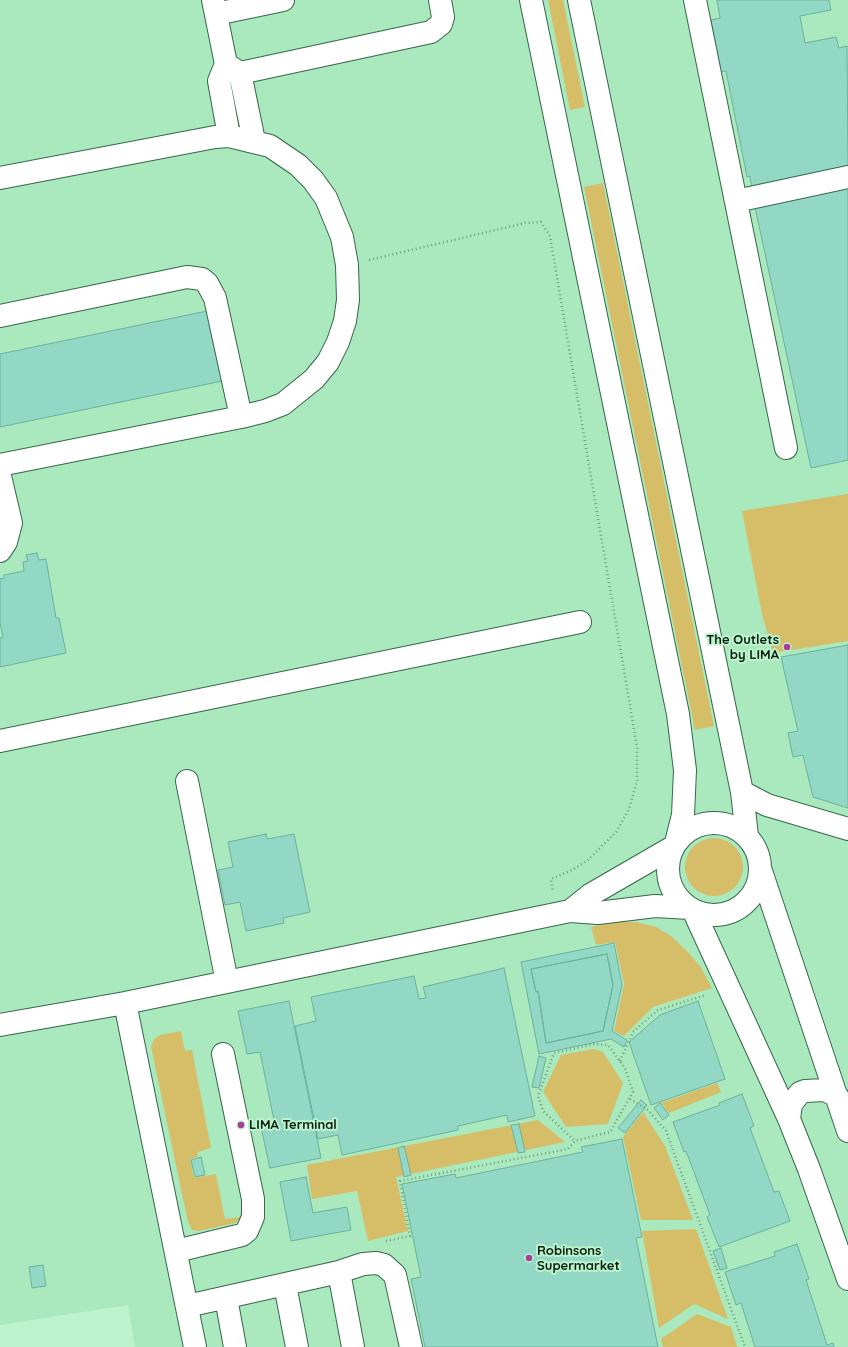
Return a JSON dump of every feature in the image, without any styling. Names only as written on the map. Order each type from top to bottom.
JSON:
[{"type":"street","points":[[254,141],[215,7],[283,0]]},
{"type":"street","points":[[229,136],[219,81],[233,68],[431,32],[441,24],[443,17],[440,0]]},
{"type":"street","points":[[531,0],[678,714],[685,770],[683,815],[675,843],[668,858],[668,880],[677,899],[692,910],[789,1119],[809,1169],[848,1279]]},
{"type":"street","points":[[580,0],[742,792],[747,836]]},
{"type":"street","points":[[695,0],[786,448]]},
{"type":"street","points":[[0,178],[215,137],[229,136],[270,146],[285,155],[313,180],[326,198],[342,237],[347,265],[348,300],[345,321],[338,342],[328,362],[314,379],[283,404],[265,411],[241,417],[0,465]]},
{"type":"street","points":[[736,201],[848,177]]},
{"type":"street","points":[[0,316],[187,277],[202,279],[213,291],[215,298],[241,417]]},
{"type":"street","points":[[0,476],[11,523],[6,542],[0,551]]},
{"type":"street","points":[[0,741],[580,622]]},
{"type":"street","points":[[187,781],[227,982]]},
{"type":"street","points":[[742,792],[774,807],[848,829]]},
{"type":"street","points":[[564,912],[590,895],[637,870],[675,843],[692,827],[711,822],[731,825],[747,836],[757,850],[760,868],[842,1100],[848,1131]]},
{"type":"street","points":[[0,1025],[124,1003],[564,912],[598,913],[655,906],[692,910],[712,916],[731,912],[747,902],[757,886],[760,868]]},
{"type":"street","points":[[124,1003],[195,1347]]},
{"type":"street","points":[[176,1252],[242,1235],[247,1231],[253,1217],[253,1199],[223,1054]]},
{"type":"street","points":[[789,1119],[791,1104],[805,1090],[825,1090],[842,1100]]},
{"type":"street","points":[[187,1306],[285,1285],[376,1263],[390,1268],[395,1275],[411,1347]]},
{"type":"street","points":[[339,1272],[353,1347]]},
{"type":"street","points":[[285,1285],[297,1347]]},
{"type":"street","points":[[226,1298],[235,1347]]},
{"type":"path","points":[[347,265],[524,223],[542,222],[550,236],[637,747],[637,781],[629,809],[617,831],[588,861],[551,879],[564,912]]},
{"type":"path","points":[[620,1061],[633,1032],[658,1010],[708,994],[712,1002],[733,996]]},
{"type":"path","points":[[382,1241],[410,1236],[400,1181],[568,1149],[575,1141],[610,1132],[633,1092],[625,1068],[608,1045],[594,1044],[554,1053],[538,1096],[542,1111],[575,1141]]},
{"type":"path","points":[[630,1099],[648,1110],[666,1131],[745,1347]]},
{"type":"shaded area","points":[[0,0],[848,0],[848,1347],[135,1347],[128,1305],[0,1325]]},
{"type":"shaded area","points":[[548,0],[563,0],[585,107],[570,110]]},
{"type":"shaded area","points":[[603,183],[714,726],[695,730],[584,187]]},
{"type":"shaded area","points":[[848,494],[848,641],[773,653],[762,614],[742,511]]},
{"type":"shaded area","points":[[714,838],[730,843],[738,851],[743,867],[738,883],[730,891],[714,896],[698,891],[690,883],[685,867],[690,851],[698,843]]},
{"type":"shaded area","points":[[614,922],[636,922],[656,927],[671,936],[700,966],[712,988],[653,1007],[624,1036],[614,1031],[624,984],[615,942],[596,945],[591,927]]},
{"type":"shaded area","points":[[181,1031],[185,1051],[192,1050],[211,1148],[198,1152],[197,1157],[190,1159],[194,1178],[216,1174],[225,1219],[241,1217],[235,1223],[199,1231],[192,1230],[188,1222],[151,1047],[154,1039],[160,1035]]},
{"type":"shaded area","points":[[594,1049],[603,1052],[623,1083],[608,1124],[566,1127],[543,1092],[561,1055]]},
{"type":"shaded area","points":[[717,1083],[721,1092],[669,1113],[661,1103]]},
{"type":"shaded area","points":[[643,1112],[665,1146],[693,1220],[641,1220],[623,1137]]},
{"type":"shaded area","points":[[538,1120],[565,1142],[396,1177],[408,1231],[368,1241],[357,1191],[312,1199],[307,1165]]},
{"type":"shaded area","points":[[696,1229],[728,1319],[694,1304],[659,1328],[642,1231]]},
{"type":"shaded area","points":[[697,1314],[731,1327],[737,1347],[663,1347],[661,1339]]},
{"type":"building","points":[[717,0],[829,0],[831,10],[800,16],[805,43],[836,37],[839,48],[847,46],[848,169],[752,189],[750,176],[747,177],[726,71],[721,72],[711,20],[720,18]]},
{"type":"building","points":[[848,186],[848,460],[811,468],[755,207]]},
{"type":"building","points":[[212,310],[227,380],[0,427],[0,354]]},
{"type":"building","points":[[37,553],[39,560],[46,559],[56,618],[59,618],[66,653],[0,667],[0,638],[3,637],[0,623],[0,579],[4,578],[4,575],[24,571],[23,562],[28,561],[26,555]]},
{"type":"building","points":[[848,645],[848,808],[813,797],[803,755],[793,757],[788,733],[798,731],[781,657]]},
{"type":"building","points":[[266,834],[267,839],[294,834],[310,912],[283,918],[284,923],[246,931],[240,902],[225,905],[218,870],[233,867],[228,842]]},
{"type":"building","points":[[614,943],[622,985],[612,1031],[627,1040],[624,1047],[611,1039],[539,1054],[521,962]],"holes":[[[607,954],[613,985],[603,1031],[546,1043],[538,991],[536,992],[531,969]]]},
{"type":"building","points":[[607,954],[613,985],[603,1031],[546,1043],[538,991],[536,992],[531,969]]},
{"type":"building","points":[[504,968],[535,1116],[508,1122],[507,1115],[458,1126],[458,1130],[342,1155],[338,1135],[318,1139],[295,1026],[316,1021],[311,997],[414,976],[419,999],[426,998],[423,987]]},
{"type":"building","points":[[289,1001],[321,1158],[270,1168],[261,1127],[275,1125],[260,1052],[247,1054],[238,1011]]},
{"type":"building","points":[[698,1001],[725,1079],[651,1105],[629,1042],[660,1015]]},
{"type":"building","points":[[539,1056],[546,1058],[539,1088],[532,1087]]},
{"type":"building","points":[[742,1094],[754,1126],[750,1128],[774,1192],[779,1191],[790,1221],[719,1247],[707,1217],[710,1215],[686,1151],[684,1152],[673,1122],[720,1105],[719,1103]]},
{"type":"building","points":[[641,1100],[647,1105],[625,1133],[618,1128]]},
{"type":"building","points":[[660,1103],[669,1115],[663,1120],[654,1108]]},
{"type":"building","points":[[519,1124],[525,1152],[518,1153],[511,1125]]},
{"type":"building","name":"Robinsons Supermarket","points":[[622,1139],[642,1237],[636,1238],[658,1347],[425,1347],[411,1279],[421,1277],[402,1184],[455,1174],[456,1178],[583,1152],[581,1147]]},
{"type":"building","points":[[404,1146],[411,1175],[404,1177],[398,1148]]},
{"type":"building","points":[[201,1157],[205,1175],[195,1177],[191,1160]]},
{"type":"building","points":[[306,1177],[313,1213],[347,1207],[351,1230],[291,1241],[280,1182]]},
{"type":"building","points":[[797,1244],[809,1279],[806,1280],[827,1345],[833,1343],[834,1347],[755,1347],[741,1303],[736,1305],[725,1272],[775,1256],[774,1252]]},
{"type":"building","points":[[721,1248],[727,1268],[720,1270],[713,1251]]},
{"type":"building","points":[[43,1265],[46,1286],[32,1288],[29,1267]]},
{"type":"place","name":"The Outlets by LIMA","points":[[787,647]]},
{"type":"place","name":"LIMA Terminal","points":[[241,1125]]},
{"type":"place","name":"Robinsons Supermarket","points":[[529,1258]]}]
